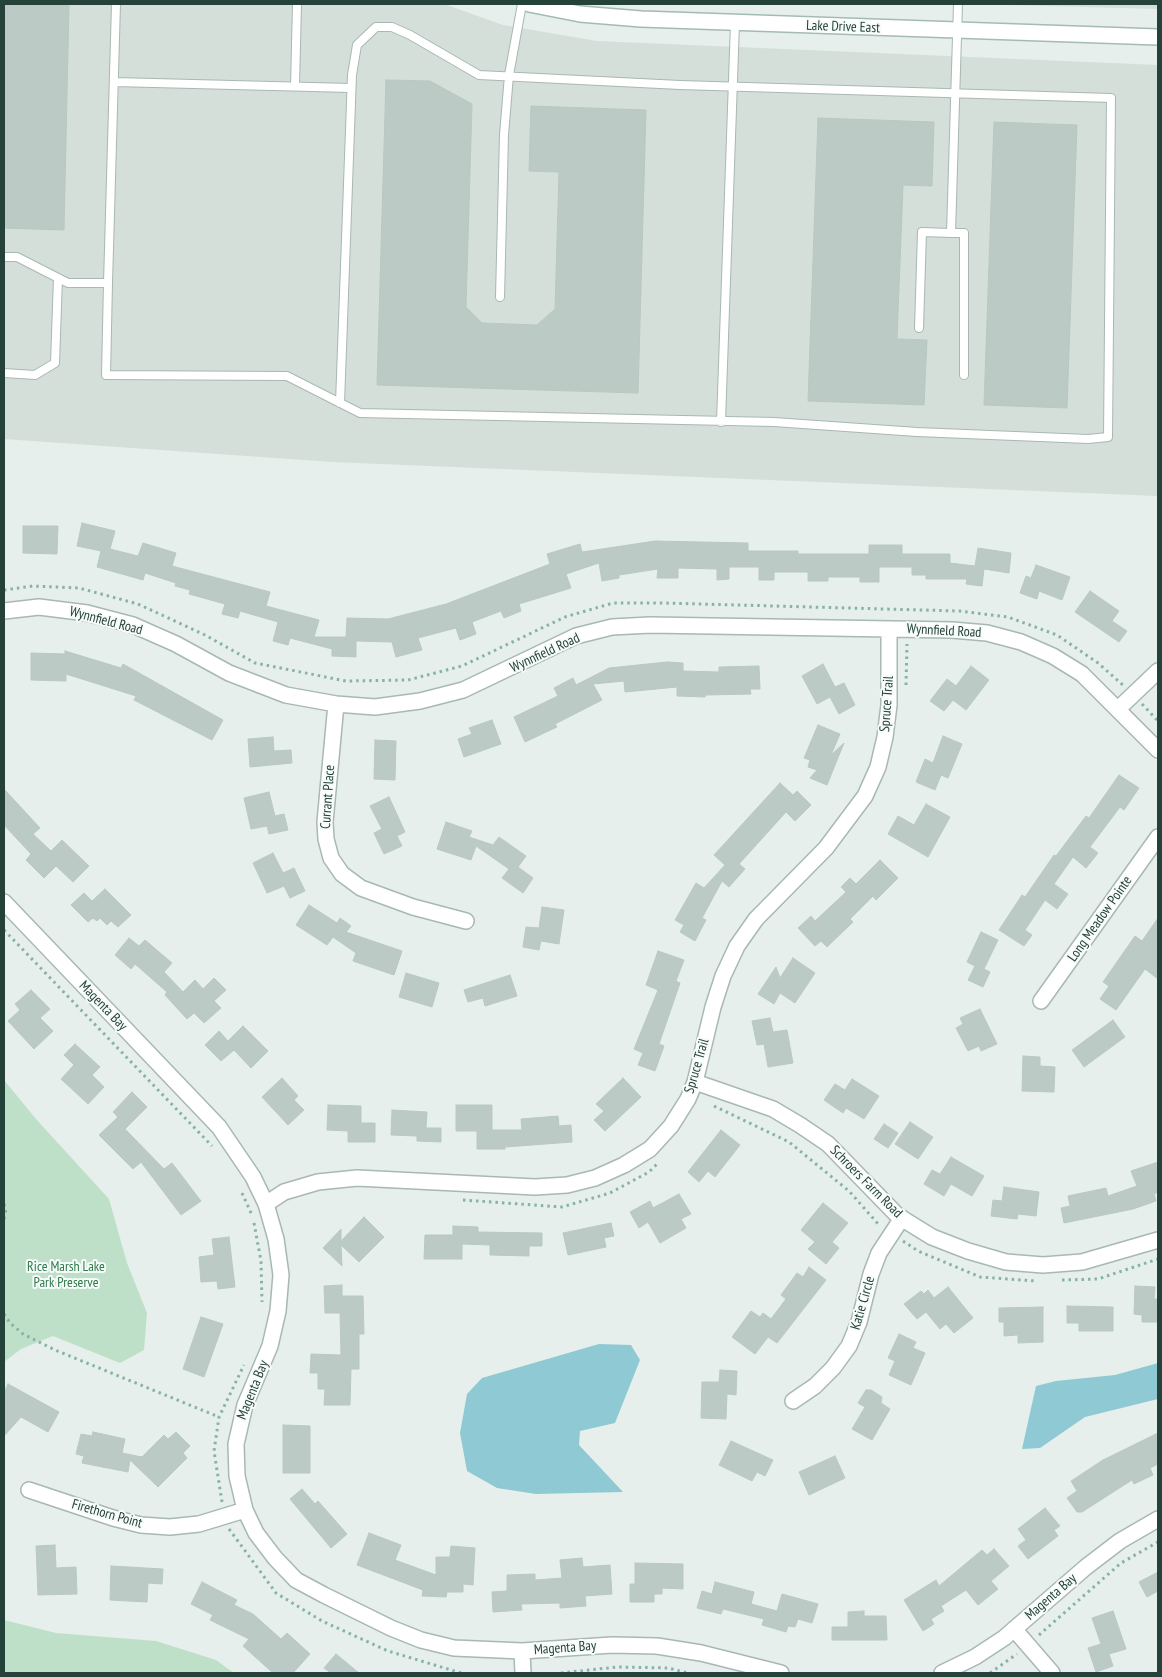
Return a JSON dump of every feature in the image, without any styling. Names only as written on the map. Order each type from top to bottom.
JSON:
[{"type":"street","name":"Lake Drive East","points":[[529,4],[580,14],[641,20],[1158,38]]},
{"type":"street","name":"Wynnfield Road","points":[[4,612],[39,607],[87,613],[133,625],[176,644],[245,680],[286,695],[336,704],[375,706],[420,702],[463,690],[576,636],[612,627],[650,625],[889,629],[987,633],[1021,642],[1053,656],[1082,674],[1158,750]]},
{"type":"street","name":"Spruce Trail","points":[[266,1204],[284,1192],[318,1182],[357,1178],[535,1188],[567,1185],[595,1178],[624,1165],[650,1149],[671,1126],[696,1082],[713,1007],[723,976],[737,946],[756,919],[826,848],[846,824],[865,796],[878,767],[889,705],[889,629]]},
{"type":"street","points":[[1118,709],[1158,671]]},
{"type":"street","name":"Currant Place","points":[[336,704],[325,822],[331,858],[342,874],[362,888],[413,906],[466,921]]},
{"type":"street","name":"Long Meadow Pointe","points":[[1041,1001],[1158,837]]},
{"type":"street","name":"Magenta Bay","points":[[4,902],[219,1127],[253,1177],[266,1204],[276,1238],[280,1284],[278,1311],[270,1346],[239,1424],[236,1444],[238,1476],[245,1510],[256,1533],[275,1558],[296,1580],[391,1628],[421,1640],[454,1648],[522,1651],[612,1645],[657,1646],[701,1653],[781,1673]]},
{"type":"street","name":"Schroers Farm Road","points":[[696,1082],[773,1109],[800,1124],[828,1144],[872,1191],[902,1218],[932,1238],[968,1252],[1006,1262],[1043,1265],[1082,1262],[1158,1240]]},
{"type":"street","name":"Katie Circle","points":[[793,1401],[827,1374],[849,1346],[859,1322],[871,1274],[879,1252],[902,1218]]},
{"type":"street","name":"Firethorn Point","points":[[29,1490],[112,1518],[141,1525],[170,1527],[199,1524],[245,1510]]},
{"type":"street","name":"Magenta Bay","points":[[942,1673],[976,1657],[1014,1629],[1106,1552],[1158,1519]]},
{"type":"street","points":[[1014,1629],[1052,1673]]},
{"type":"street","points":[[522,1651],[523,1673]]},
{"type":"lane","points":[[116,4],[106,374],[287,376],[360,413],[774,422],[927,433],[1088,439],[1108,437],[1111,98],[956,95],[599,82],[479,74],[410,35],[392,27],[376,27],[357,45],[351,88],[340,402]]},
{"type":"lane","points":[[295,86],[297,4]]},
{"type":"lane","points":[[500,297],[504,135],[509,75],[522,4]]},
{"type":"lane","points":[[951,233],[958,4]]},
{"type":"lane","points":[[721,422],[735,23]]},
{"type":"lane","points":[[114,82],[351,88]]},
{"type":"lane","points":[[919,328],[922,232],[964,233],[964,374]]},
{"type":"lane","points":[[4,257],[18,257],[68,283],[108,283]]},
{"type":"lane","points":[[4,373],[35,374],[55,363],[58,278]]},
{"type":"path","points":[[906,692],[907,641]]},
{"type":"path","points":[[4,930],[201,1133],[217,1152]]},
{"type":"path","points":[[455,1200],[562,1206],[610,1193],[649,1172],[661,1160]]},
{"type":"path","points":[[240,1188],[255,1227],[261,1261],[262,1307]]},
{"type":"path","points":[[4,1204],[6,1209],[4,1220]]},
{"type":"path","points":[[4,1314],[10,1324],[23,1334],[55,1350],[219,1417]]},
{"type":"path","points":[[245,1362],[219,1417],[214,1451],[217,1481],[229,1529],[276,1593],[322,1621],[388,1651],[461,1673]]},
{"type":"path","points":[[990,1673],[1000,1668],[1028,1645],[1121,1563],[1158,1542]]},
{"type":"path","points":[[562,1673],[617,1667],[668,1668],[688,1673]]},
{"type":"shaded area","points":[[4,4],[444,4],[503,25],[597,41],[1158,65],[1158,496],[332,462],[4,439]]},
{"type":"shaded area","points":[[974,4],[1158,4],[1158,9]]},
{"type":"green space","name":"Rice Marsh Lake Park Preserve","points":[[4,1080],[36,1119],[109,1199],[127,1263],[147,1313],[144,1350],[120,1363],[53,1336],[21,1349],[4,1362]]},
{"type":"green space","points":[[4,1620],[56,1633],[156,1641],[216,1660],[234,1673],[4,1673]]},
{"type":"water","points":[[599,1344],[631,1345],[640,1360],[615,1423],[580,1431],[579,1445],[623,1492],[536,1494],[497,1488],[467,1471],[460,1433],[467,1394],[482,1378]]},
{"type":"water","points":[[1158,1363],[1158,1399],[1085,1417],[1040,1448],[1022,1449],[1036,1386],[1056,1381],[1115,1375]]},
{"type":"building","points":[[4,4],[69,4],[64,230],[4,228]]},
{"type":"building","points":[[386,80],[430,81],[472,104],[466,307],[482,323],[537,325],[555,309],[559,172],[529,171],[531,106],[646,110],[638,393],[377,385]]},
{"type":"building","points":[[818,118],[934,122],[932,186],[903,185],[897,339],[927,340],[924,405],[808,401]]},
{"type":"building","points":[[994,122],[1077,125],[1067,408],[984,405]]},
{"type":"building","points":[[82,523],[115,531],[110,549],[138,556],[143,543],[176,553],[172,566],[270,592],[266,606],[319,620],[314,637],[346,637],[347,618],[388,619],[446,604],[550,564],[547,554],[580,544],[582,552],[655,541],[748,543],[748,551],[798,551],[798,554],[869,554],[869,545],[902,545],[902,554],[950,554],[950,563],[975,566],[978,548],[1011,553],[1009,573],[984,569],[982,586],[966,584],[967,579],[926,579],[926,575],[912,575],[912,567],[879,567],[879,582],[860,582],[860,577],[828,577],[828,581],[808,581],[808,572],[774,572],[774,580],[759,580],[759,567],[729,567],[729,579],[717,580],[717,569],[678,568],[678,578],[657,578],[658,569],[619,575],[619,578],[602,581],[599,563],[566,574],[571,588],[519,604],[521,611],[504,618],[501,611],[472,622],[476,634],[460,640],[456,628],[418,638],[422,650],[396,657],[392,642],[356,641],[356,657],[332,656],[332,649],[290,638],[288,645],[273,641],[278,622],[240,611],[238,618],[222,614],[225,604],[189,594],[190,590],[175,586],[176,583],[145,573],[143,580],[97,567],[101,551],[77,546]]},
{"type":"building","points":[[23,526],[58,526],[57,554],[23,553]]},
{"type":"building","points":[[1036,565],[1070,577],[1062,600],[1039,591],[1037,599],[1020,593],[1026,576],[1031,578]]},
{"type":"building","points":[[1090,591],[1119,611],[1112,621],[1127,631],[1119,642],[1075,612]]},
{"type":"building","points":[[65,651],[121,668],[123,664],[223,720],[212,740],[134,700],[136,696],[66,674],[66,681],[31,680],[31,653],[65,654]]},
{"type":"building","points":[[667,662],[683,663],[683,671],[719,672],[719,667],[759,666],[760,689],[750,689],[751,694],[705,695],[705,697],[677,696],[677,687],[625,692],[624,681],[593,684],[602,700],[555,724],[557,727],[525,742],[514,717],[558,696],[554,688],[573,678],[576,685],[609,668]]},
{"type":"building","points":[[823,664],[835,687],[844,683],[855,705],[839,714],[830,697],[817,704],[802,676]]},
{"type":"building","points":[[971,666],[989,680],[966,710],[953,700],[944,711],[930,701],[947,679],[956,686]]},
{"type":"building","points":[[492,720],[501,744],[464,757],[458,739],[472,734],[469,728]]},
{"type":"building","points":[[818,725],[840,734],[831,755],[844,743],[827,785],[810,778],[817,770],[808,767],[810,760],[804,758]]},
{"type":"building","points":[[943,736],[962,744],[948,778],[941,775],[935,790],[916,782],[925,759],[933,763]]},
{"type":"building","points":[[273,737],[274,751],[291,750],[292,763],[250,767],[248,739]]},
{"type":"building","points":[[375,740],[396,741],[395,780],[374,779]]},
{"type":"building","points":[[1119,775],[1139,788],[1124,810],[1120,807],[1090,847],[1098,853],[1086,868],[1073,857],[1054,884],[1068,894],[1057,909],[1045,900],[1025,930],[1032,935],[1024,946],[999,930],[1022,895],[1025,897],[1054,855],[1056,856],[1086,816],[1089,818]]},
{"type":"building","points":[[780,783],[793,795],[797,791],[811,805],[795,821],[786,812],[739,864],[745,869],[729,887],[722,881],[702,918],[706,920],[695,941],[680,932],[684,925],[675,920],[696,883],[704,888],[725,865],[714,855]]},
{"type":"building","points":[[4,789],[40,828],[33,834],[51,851],[62,840],[89,866],[73,882],[56,866],[44,878],[26,860],[31,854],[4,825]]},
{"type":"building","points":[[269,792],[275,816],[284,814],[288,830],[269,834],[267,826],[251,829],[244,798]]},
{"type":"building","points":[[389,797],[405,832],[397,836],[402,846],[384,854],[374,833],[382,829],[370,806]]},
{"type":"building","points":[[926,804],[950,817],[928,857],[888,834],[898,816],[914,825]]},
{"type":"building","points":[[446,822],[472,831],[469,837],[493,845],[499,837],[526,856],[518,867],[533,878],[523,893],[502,878],[509,869],[476,846],[471,860],[437,849]]},
{"type":"building","points":[[273,853],[283,873],[294,868],[305,891],[290,898],[284,886],[267,893],[253,863]]},
{"type":"building","points":[[880,860],[898,878],[876,900],[873,896],[850,919],[853,922],[827,947],[821,941],[815,946],[798,928],[811,916],[815,921],[846,892],[841,887],[850,878],[856,884]]},
{"type":"building","points":[[105,889],[131,915],[118,927],[111,921],[107,925],[100,918],[97,921],[93,918],[88,922],[71,905],[84,893],[92,901]]},
{"type":"building","points":[[309,905],[337,923],[340,918],[351,926],[346,932],[402,951],[394,975],[353,961],[356,953],[333,937],[327,945],[296,925]]},
{"type":"building","points":[[542,907],[564,910],[559,944],[541,941],[539,950],[523,947],[526,927],[539,928]]},
{"type":"building","points":[[1158,918],[1158,979],[1145,969],[1116,1010],[1100,999],[1109,986],[1103,982],[1135,936],[1142,941]]},
{"type":"building","points":[[981,932],[998,940],[984,969],[990,972],[983,987],[968,980],[975,966],[967,962]]},
{"type":"building","points":[[129,938],[139,946],[145,940],[172,963],[164,972],[183,992],[195,980],[203,989],[214,978],[226,990],[214,1001],[221,1008],[204,1023],[194,1013],[187,1019],[165,995],[167,992],[135,964],[131,969],[115,955]]},
{"type":"building","points":[[658,951],[684,960],[676,981],[680,983],[659,1044],[664,1046],[655,1071],[638,1065],[643,1053],[634,1049],[658,990],[646,985]]},
{"type":"building","points":[[793,958],[815,973],[795,1003],[780,993],[774,1004],[758,994],[776,967],[780,978]]},
{"type":"building","points":[[406,973],[439,983],[432,1007],[399,997]]},
{"type":"building","points":[[510,975],[517,996],[485,1006],[483,998],[468,1002],[464,990]]},
{"type":"building","points":[[31,990],[50,1009],[40,1018],[53,1031],[34,1049],[8,1021],[20,1010],[15,1004]]},
{"type":"building","points":[[980,1009],[997,1044],[981,1051],[979,1046],[968,1051],[956,1028],[963,1024],[960,1018]]},
{"type":"building","points":[[770,1018],[773,1032],[787,1030],[793,1063],[768,1067],[764,1044],[757,1045],[752,1021]]},
{"type":"building","points":[[1113,1020],[1125,1037],[1084,1067],[1072,1050]]},
{"type":"building","points":[[243,1026],[268,1051],[251,1068],[234,1050],[221,1061],[205,1045],[219,1031],[228,1041]]},
{"type":"building","points":[[75,1044],[100,1067],[92,1075],[104,1087],[88,1104],[61,1079],[74,1065],[64,1055]]},
{"type":"building","points":[[1023,1056],[1040,1057],[1040,1066],[1055,1067],[1054,1092],[1022,1091]]},
{"type":"building","points":[[282,1078],[298,1096],[294,1100],[304,1110],[288,1125],[262,1097]]},
{"type":"building","points":[[623,1078],[641,1097],[605,1131],[594,1120],[604,1111],[596,1104]]},
{"type":"building","points":[[852,1079],[879,1096],[864,1119],[846,1108],[843,1113],[824,1100],[835,1084],[845,1090]]},
{"type":"building","points":[[132,1092],[147,1107],[125,1129],[164,1169],[172,1163],[201,1201],[181,1215],[141,1162],[133,1169],[99,1135],[118,1117],[113,1112]]},
{"type":"building","points":[[328,1105],[361,1106],[361,1123],[375,1123],[375,1142],[348,1142],[348,1131],[327,1130]]},
{"type":"building","points":[[456,1105],[492,1105],[492,1130],[522,1130],[521,1119],[558,1116],[559,1126],[571,1125],[572,1142],[505,1147],[505,1149],[477,1149],[477,1131],[456,1131]]},
{"type":"building","points":[[392,1110],[427,1112],[426,1128],[441,1128],[441,1142],[417,1141],[417,1136],[391,1135]]},
{"type":"building","points":[[910,1122],[933,1137],[918,1159],[895,1144]]},
{"type":"building","points":[[884,1124],[898,1133],[888,1148],[874,1139]]},
{"type":"building","points":[[721,1130],[740,1145],[715,1177],[708,1171],[699,1182],[688,1172]]},
{"type":"building","points":[[951,1157],[984,1176],[972,1196],[951,1184],[944,1196],[924,1184],[932,1170],[940,1174]]},
{"type":"building","points":[[1158,1162],[1158,1192],[1154,1194],[1156,1201],[1133,1209],[1064,1223],[1061,1208],[1070,1206],[1068,1196],[1106,1188],[1108,1196],[1137,1186],[1131,1171]]},
{"type":"building","points":[[1004,1187],[1039,1192],[1036,1216],[1018,1214],[1017,1219],[991,1216],[993,1200],[1002,1201]]},
{"type":"building","points":[[679,1194],[691,1214],[681,1219],[686,1228],[660,1243],[648,1222],[639,1228],[630,1212],[650,1201],[653,1208]]},
{"type":"building","points":[[823,1203],[848,1223],[832,1242],[839,1248],[826,1264],[808,1249],[815,1242],[801,1230]]},
{"type":"building","points":[[364,1217],[384,1237],[359,1262],[341,1245],[342,1266],[323,1248],[341,1229],[341,1241]]},
{"type":"building","points":[[611,1223],[614,1236],[604,1238],[606,1247],[568,1255],[563,1233]]},
{"type":"building","points":[[453,1226],[478,1227],[478,1232],[542,1233],[542,1246],[529,1246],[529,1256],[490,1255],[490,1245],[462,1244],[462,1259],[424,1259],[425,1235],[453,1235]]},
{"type":"building","points":[[229,1237],[235,1287],[218,1289],[217,1281],[201,1282],[199,1257],[214,1255],[212,1239]]},
{"type":"building","points":[[809,1267],[826,1280],[777,1343],[768,1337],[755,1354],[732,1337],[751,1311],[760,1317],[763,1313],[771,1319],[786,1299],[781,1295],[797,1273],[803,1277]]},
{"type":"building","points":[[342,1285],[342,1296],[363,1296],[364,1334],[359,1334],[359,1369],[351,1369],[350,1405],[324,1405],[325,1389],[318,1389],[318,1373],[310,1373],[311,1354],[341,1355],[340,1313],[325,1313],[324,1286]]},
{"type":"building","points":[[1135,1286],[1155,1287],[1154,1299],[1158,1299],[1158,1322],[1142,1322],[1142,1315],[1134,1314]]},
{"type":"building","points":[[948,1287],[973,1318],[954,1333],[946,1324],[940,1329],[926,1312],[917,1319],[904,1304],[921,1291],[924,1294],[928,1290],[934,1298]]},
{"type":"building","points":[[1067,1306],[1113,1307],[1113,1331],[1079,1331],[1079,1323],[1067,1323]]},
{"type":"building","points":[[1043,1307],[1043,1342],[1018,1343],[1018,1335],[1004,1336],[1004,1322],[999,1322],[999,1308]]},
{"type":"building","points":[[201,1317],[223,1324],[204,1377],[183,1369]]},
{"type":"building","points":[[899,1334],[916,1342],[913,1348],[925,1353],[911,1385],[889,1375],[895,1361],[888,1358]]},
{"type":"building","points":[[720,1370],[737,1371],[736,1395],[727,1394],[726,1419],[701,1418],[702,1382],[719,1382]]},
{"type":"building","points":[[8,1384],[59,1412],[48,1432],[21,1417],[4,1436],[4,1393]]},
{"type":"building","points":[[866,1390],[871,1390],[882,1397],[881,1403],[890,1409],[872,1440],[852,1429],[865,1407],[858,1403]]},
{"type":"building","points":[[283,1425],[310,1426],[310,1473],[283,1473]]},
{"type":"building","points":[[93,1432],[125,1439],[122,1453],[142,1457],[164,1435],[168,1439],[176,1432],[190,1446],[183,1453],[187,1458],[158,1487],[130,1460],[128,1472],[82,1463],[84,1456],[76,1454],[81,1434],[92,1436]]},
{"type":"building","points":[[1158,1433],[1158,1464],[1150,1468],[1153,1475],[1134,1484],[1132,1480],[1082,1512],[1077,1512],[1067,1498],[1077,1491],[1071,1481],[1103,1460]]},
{"type":"building","points":[[731,1441],[773,1460],[765,1476],[757,1472],[752,1481],[719,1465]]},
{"type":"building","points":[[835,1456],[845,1478],[809,1495],[799,1472]]},
{"type":"building","points":[[302,1489],[315,1504],[318,1501],[347,1534],[331,1548],[290,1499]]},
{"type":"building","points":[[1045,1508],[1060,1526],[1054,1530],[1058,1536],[1028,1559],[1018,1546],[1026,1540],[1018,1529]]},
{"type":"building","points":[[369,1533],[401,1545],[395,1560],[436,1575],[436,1557],[450,1557],[451,1546],[475,1548],[473,1585],[463,1584],[463,1592],[447,1592],[446,1597],[422,1596],[423,1590],[357,1565]]},
{"type":"building","points":[[55,1545],[56,1568],[76,1567],[77,1594],[38,1595],[36,1546]]},
{"type":"building","points":[[994,1549],[1009,1566],[991,1581],[998,1589],[978,1605],[966,1590],[941,1606],[944,1611],[931,1619],[934,1624],[923,1631],[904,1600],[936,1580],[939,1586],[982,1550],[987,1555]]},
{"type":"building","points":[[582,1558],[583,1567],[610,1565],[612,1594],[585,1596],[586,1606],[560,1608],[560,1603],[521,1604],[522,1610],[493,1612],[492,1592],[507,1591],[507,1575],[535,1574],[535,1580],[562,1578],[560,1560]]},
{"type":"building","points":[[635,1563],[683,1564],[683,1589],[662,1588],[662,1594],[654,1594],[654,1602],[630,1602],[630,1584],[635,1584]]},
{"type":"building","points":[[111,1566],[163,1569],[162,1584],[148,1583],[147,1602],[110,1600]]},
{"type":"building","points":[[1158,1572],[1158,1591],[1147,1597],[1139,1582]]},
{"type":"building","points":[[202,1582],[237,1600],[234,1605],[253,1614],[281,1639],[287,1633],[310,1654],[293,1673],[273,1673],[243,1646],[249,1639],[210,1620],[213,1615],[191,1604]]},
{"type":"building","points":[[715,1582],[754,1592],[751,1604],[777,1611],[782,1594],[818,1604],[812,1623],[798,1619],[795,1627],[788,1626],[786,1632],[762,1625],[764,1619],[723,1609],[721,1614],[697,1608],[702,1591],[712,1594]]},
{"type":"building","points":[[864,1611],[864,1616],[886,1616],[887,1640],[832,1640],[832,1627],[848,1627],[848,1612]]},
{"type":"building","points":[[1113,1611],[1126,1649],[1109,1654],[1113,1666],[1096,1672],[1088,1648],[1101,1644],[1092,1618]]},
{"type":"building","points":[[336,1654],[359,1673],[331,1673],[324,1668]]}]
